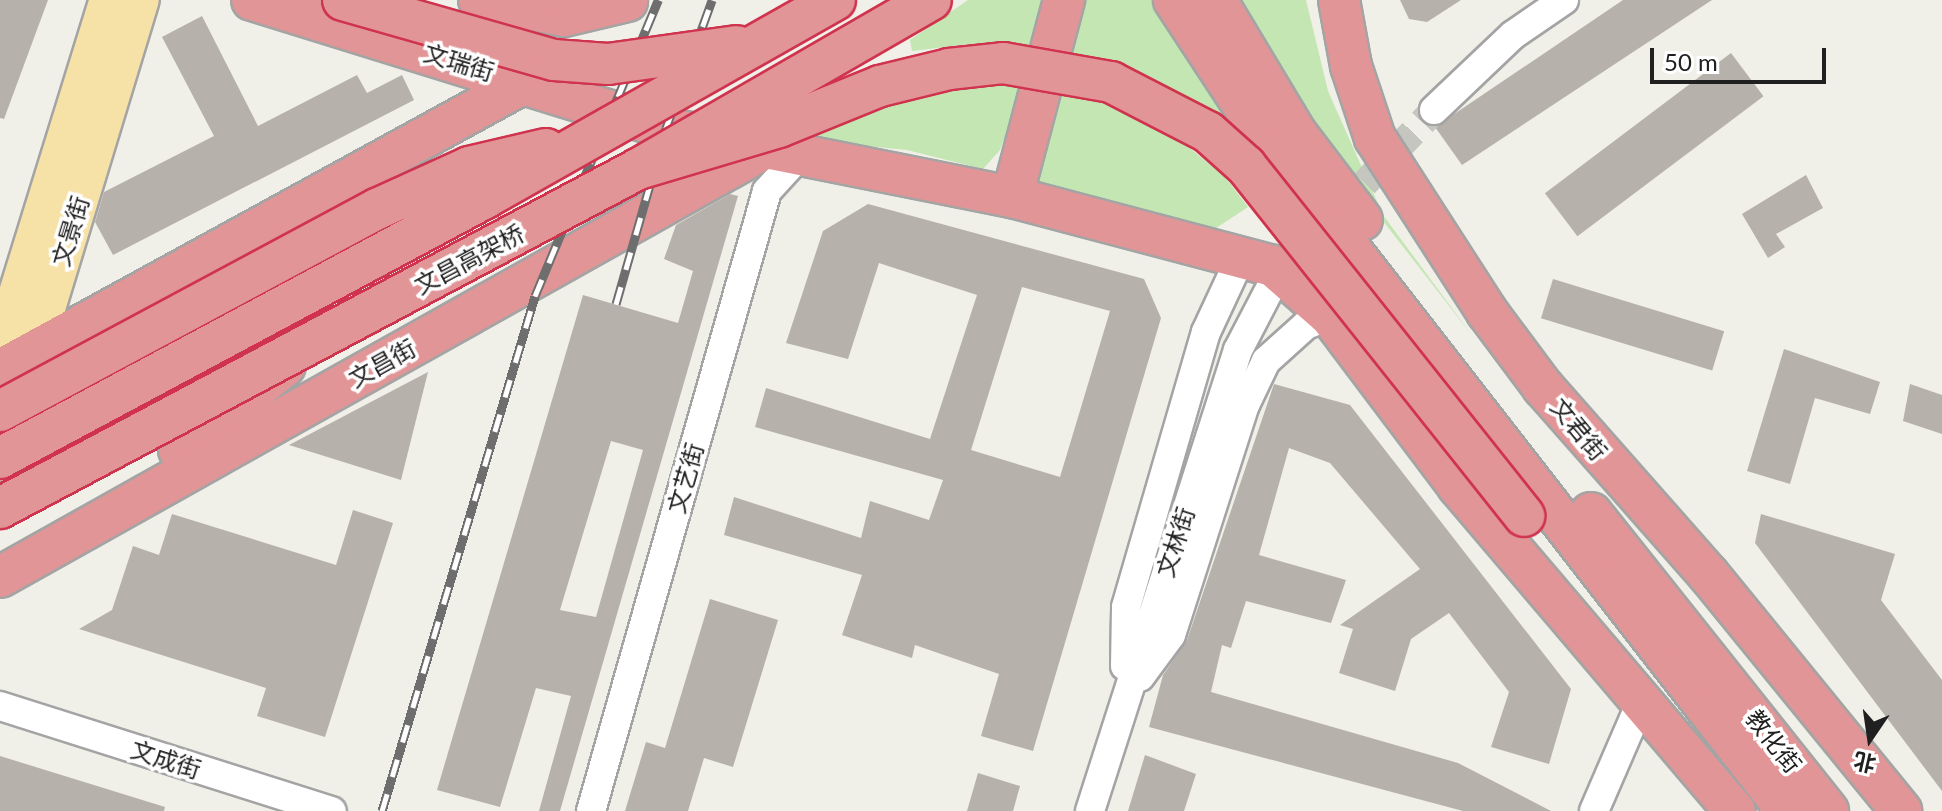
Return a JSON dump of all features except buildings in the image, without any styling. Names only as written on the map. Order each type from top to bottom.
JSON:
[{"type":"highway","name":"文瑞街","points":[[252,0],[666,128],[782,152]]},
{"type":"highway","points":[[343,0],[554,60],[635,61],[773,39]]},
{"type":"highway","points":[[479,0],[564,16],[627,1]]},
{"type":"highway","name":"文昌高架桥","points":[[0,461],[773,39],[835,0]]},
{"type":"highway","name":"文昌高架桥","points":[[0,508],[638,169],[931,0]]},
{"type":"highway","points":[[1012,197],[1064,0]]},
{"type":"highway","points":[[1174,0],[1272,149],[1708,682]]},
{"type":"highway","points":[[1216,0],[1305,145],[1708,682]]},
{"type":"highway","name":"文君街","points":[[1339,0],[1351,66],[1375,138],[1487,312],[1624,482],[1901,811]]},
{"type":"highway","points":[[638,169],[779,127],[880,86],[949,69],[1003,63],[1111,82],[1208,132],[1246,166],[1562,560],[1676,738]]},
{"type":"highway","points":[[11,357],[524,83]]},
{"type":"highway","points":[[0,411],[377,209],[469,167],[593,137]]},
{"type":"highway","points":[[782,152],[1012,197],[1273,266],[1330,316],[1458,486],[1676,738],[1735,811]]},
{"type":"highway","name":"文昌街","points":[[0,577],[782,152]]},
{"type":"highway","points":[[0,547],[202,438],[315,340]]},
{"type":"highway","points":[[1624,482],[1708,682]]},
{"type":"highway","points":[[1562,560],[1708,682]]},
{"type":"highway","name":"教化街","points":[[1708,682],[1787,811]]},
{"type":"highway","name":"教化街","points":[[1708,682],[1828,811]]},
{"type":"main road","name":"文景街","points":[[0,461],[11,357],[108,0]]},
{"type":"main road","name":"文景街","points":[[11,357],[141,0]]},
{"type":"street","points":[[1434,110],[1513,35],[1564,0]]},
{"type":"street","name":"文艺街","points":[[591,811],[767,191],[782,152]]},
{"type":"street","points":[[1125,697],[1126,607],[1206,332],[1241,257]]},
{"type":"street","name":"文林街","points":[[1090,811],[1238,350],[1275,279]]},
{"type":"street","points":[[1125,697],[1171,635],[1245,405],[1266,361],[1306,325],[1330,316]]},
{"type":"street","points":[[1594,811],[1642,700]]},
{"type":"street","name":"文成街","points":[[0,706],[332,811]]},
{"type":"green space","points":[[968,0],[1049,0],[1038,47],[970,44],[912,51],[910,40]]},
{"type":"green space","points":[[1081,0],[1158,0],[1296,205],[1224,123],[1173,90],[1071,54]]},
{"type":"green space","points":[[1228,0],[1306,0],[1328,91],[1383,215],[1471,334],[1316,135]]},
{"type":"green space","points":[[964,81],[1025,82],[1000,150],[983,169],[907,150],[786,138],[855,100]]},
{"type":"green space","points":[[1062,86],[1091,93],[1170,132],[1225,177],[1248,207],[1204,236],[1030,188],[1034,148]]},
{"type":"tunnel","points":[[1336,214],[1434,110]]},
{"type":"railway","points":[[382,811],[535,296],[658,0]]},
{"type":"railway","points":[[616,304],[666,128],[712,0]]}]
